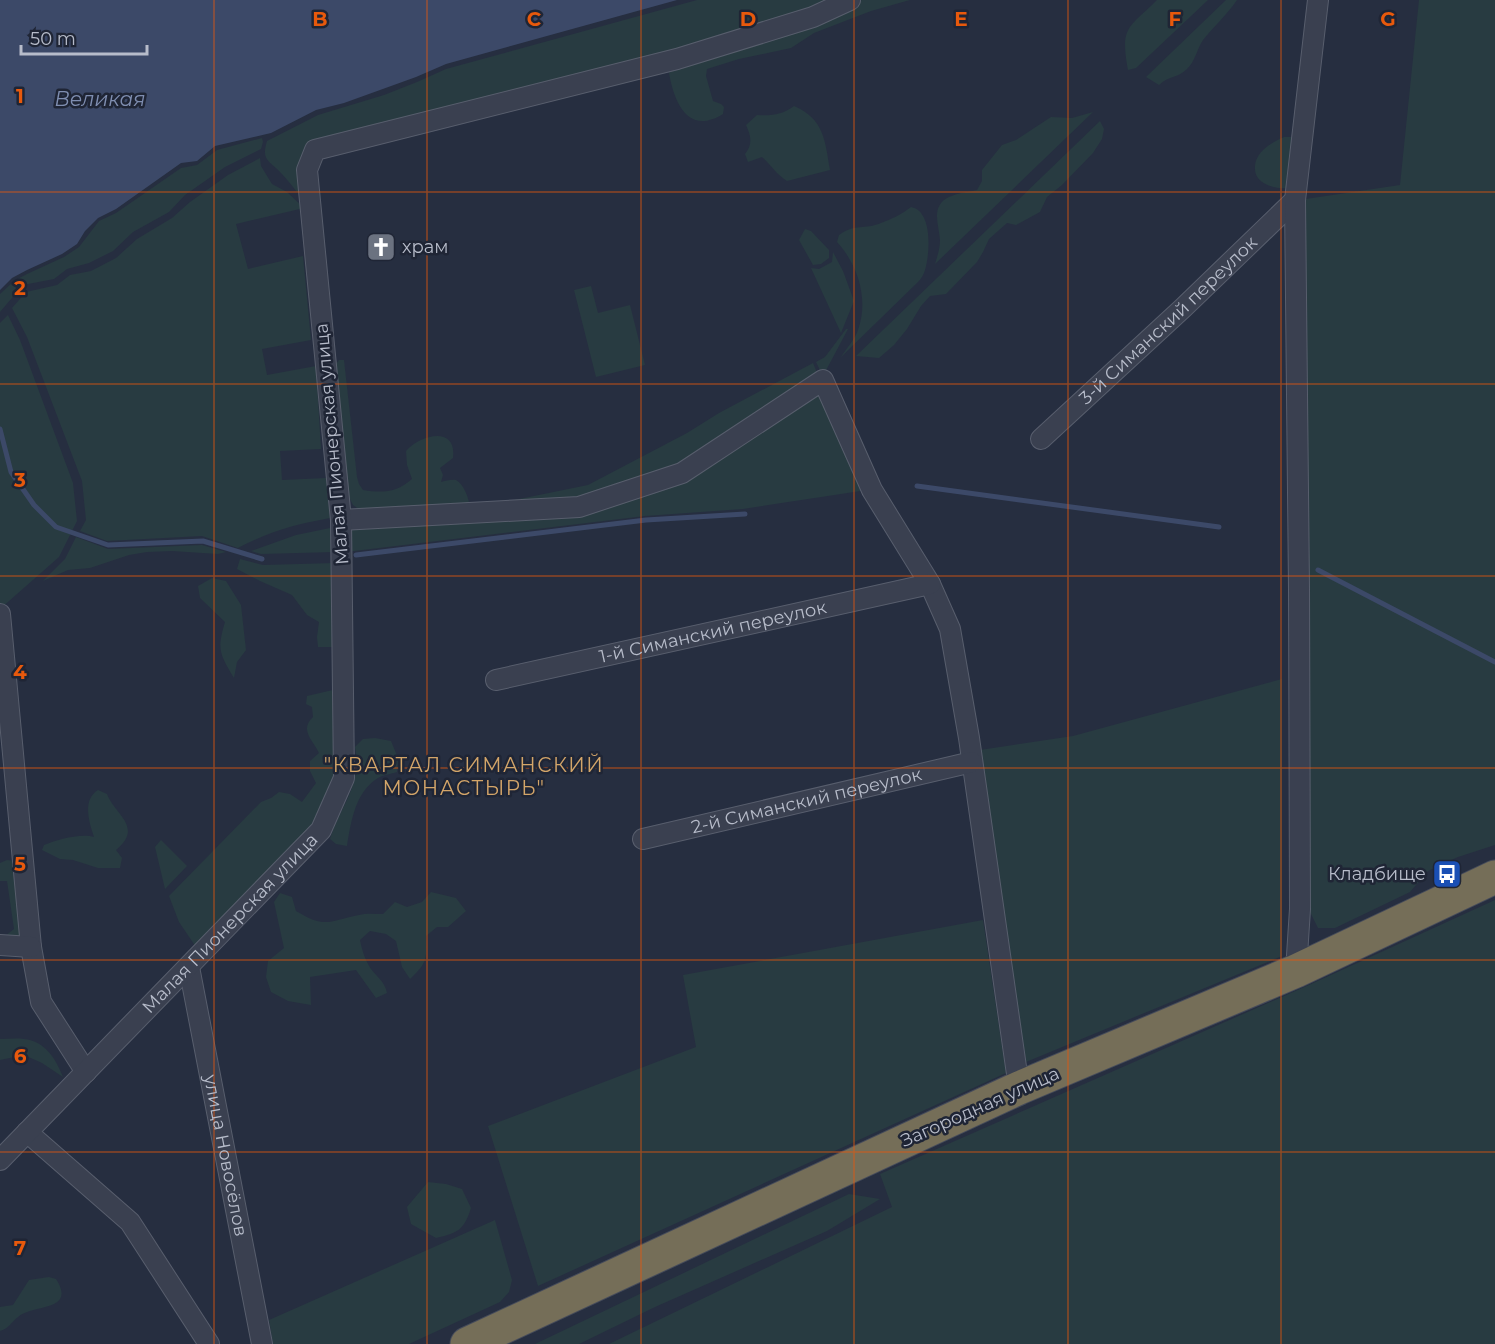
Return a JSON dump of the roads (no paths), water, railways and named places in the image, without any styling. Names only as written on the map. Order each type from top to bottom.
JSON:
[{"type":"highway","name":"Загородная улица","points":[[467,1344],[1019,1088],[1296,971],[1495,877]]},
{"type":"street","name":"Малая Пионерская улица","points":[[0,1160],[321,830],[344,778],[341,520],[307,170],[315,150],[677,59],[813,17],[850,0]]},
{"type":"street","points":[[1296,971],[1300,909],[1294,200],[1318,0]]},
{"type":"street","name":"3-й Симанский переулок","points":[[1041,439],[1175,315],[1294,200]]},
{"type":"street","points":[[341,520],[579,507],[682,473],[823,380],[872,490],[930,584],[950,629],[972,762],[1019,1088]]},
{"type":"street","name":"1-й Симанский переулок","points":[[496,680],[930,584]]},
{"type":"street","points":[[0,614],[31,947],[41,1002],[86,1072]]},
{"type":"street","name":"2-й Симанский переулок","points":[[643,839],[972,762]]},
{"type":"street","points":[[0,945],[31,947]]},
{"type":"street","name":"улица Новосёлов","points":[[189,967],[262,1344]]},
{"type":"street","points":[[27,1132],[130,1222],[209,1344]]},
{"type":"water","name":"Великая","points":[[0,0],[677,0],[446,64],[344,103],[316,110],[271,133],[215,146],[197,161],[181,163],[116,209],[98,218],[85,231],[77,244],[62,254],[12,278],[0,290]]},
{"type":"waterway","points":[[0,429],[11,472],[34,505],[56,527],[108,545],[203,541],[262,559]]},
{"type":"waterway","points":[[917,486],[1219,527]]},
{"type":"waterway","points":[[356,555],[646,520],[745,514]]},
{"type":"waterway","points":[[1318,570],[1495,662]]},
{"type":"place","name":"храм","points":[[381,247]]},
{"type":"place","name":"Кладбище","points":[[1447,874]]},
{"type":"district","name":"\"КВАРТАЛ СИМАНСКИЙ МОНАСТЫРЬ\"","points":[[464,776]]}]
